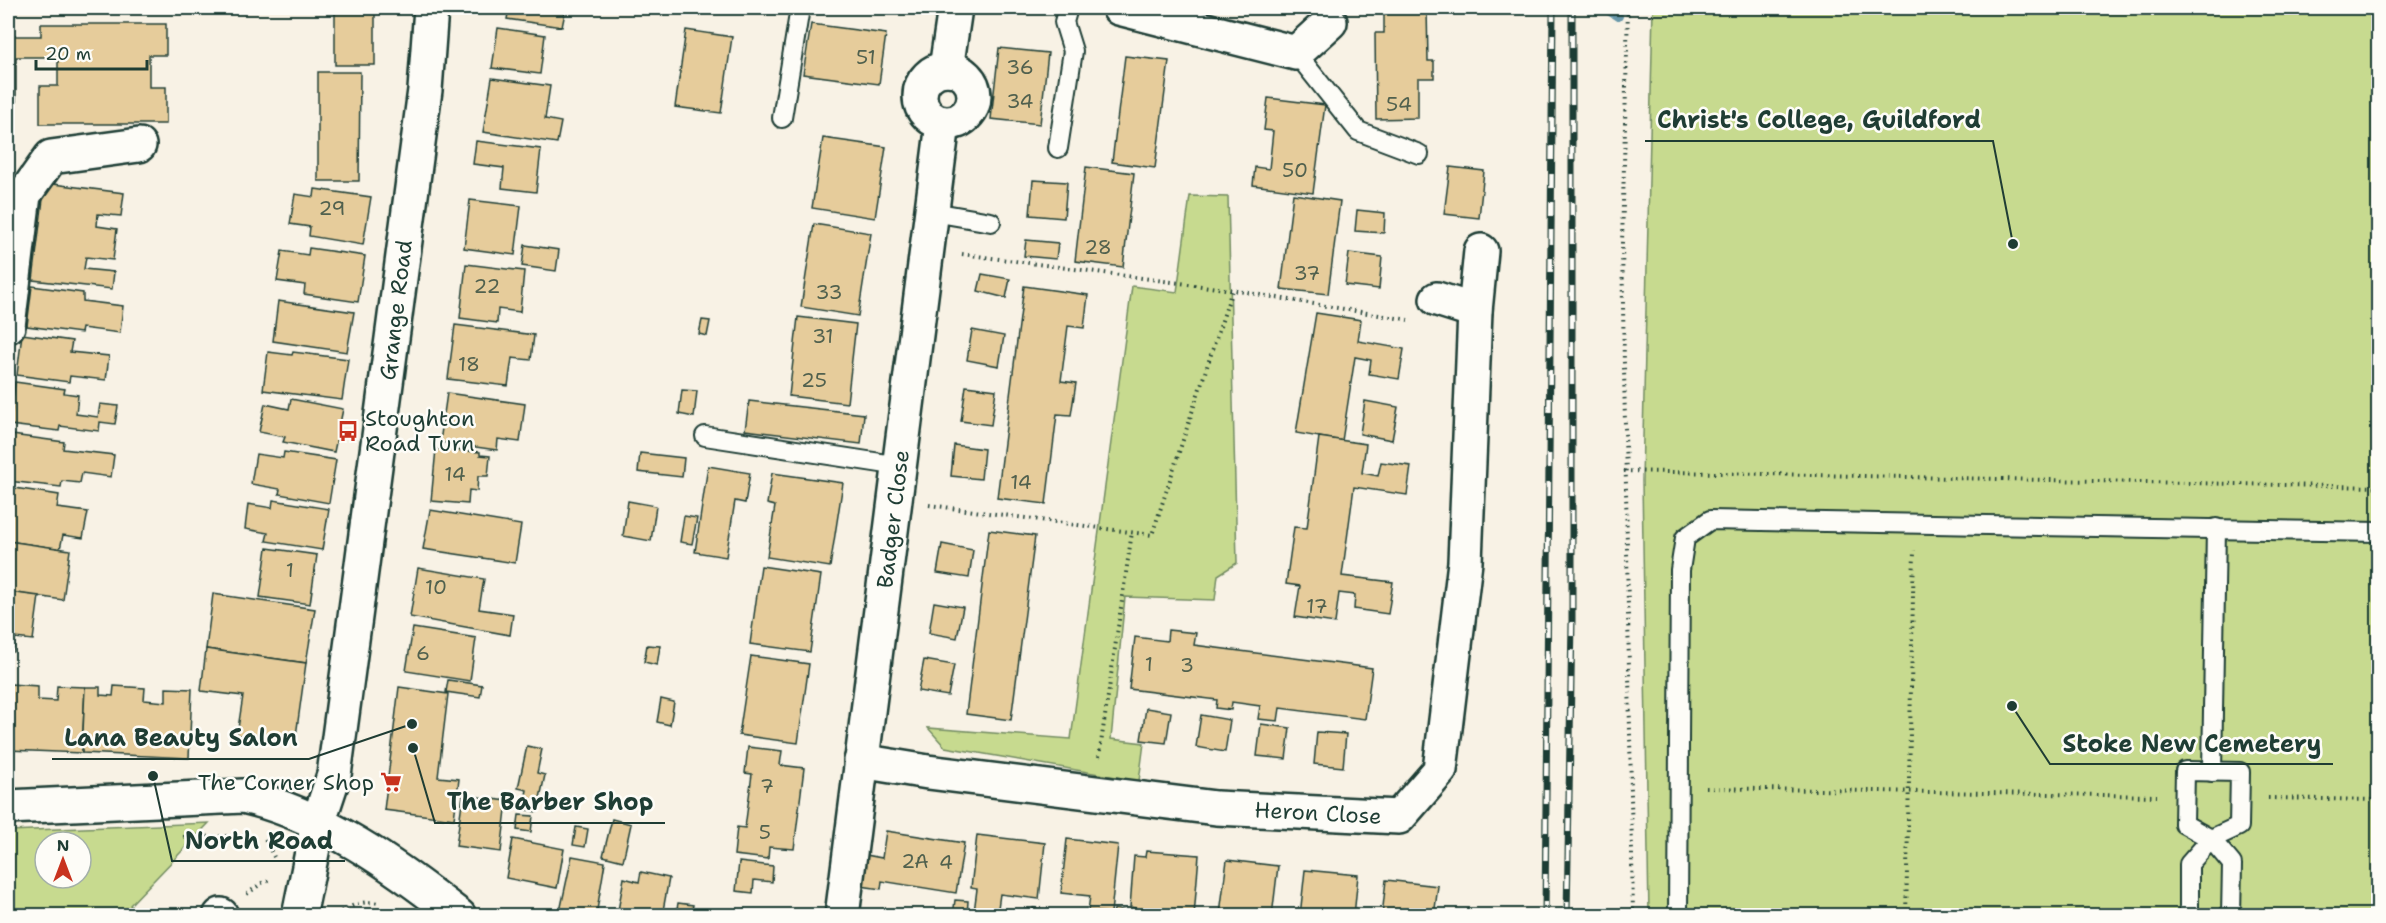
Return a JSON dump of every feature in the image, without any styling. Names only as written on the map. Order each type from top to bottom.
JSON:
[{"type":"street","name":"Grange Road","points":[[299,915],[318,823],[334,775],[420,123],[431,8]]},
{"type":"street","name":"Badger Close","points":[[842,915],[943,123],[953,123],[962,119],[970,112],[974,103],[974,92],[965,75],[956,70],[946,69],[955,8]]},
{"type":"street","points":[[1119,8],[1296,52],[1331,15]]},
{"type":"street","points":[[8,326],[24,195],[51,157],[139,145]]},
{"type":"street","name":"Heron Close","points":[[861,760],[928,772],[1216,808],[1399,817],[1440,770],[1465,562],[1475,311],[1481,251]]},
{"type":"street","points":[[1437,299],[1475,311]]},
{"type":"street","points":[[8,807],[243,796],[266,801],[353,841],[404,874],[459,915]]},
{"type":"lane","points":[[782,118],[800,8]]},
{"type":"lane","points":[[1058,148],[1073,51],[1064,22],[1068,8]]},
{"type":"lane","points":[[1296,52],[1358,131],[1419,154]]},
{"type":"lane","points":[[933,212],[991,222]]},
{"type":"lane","points":[[705,436],[900,466]]},
{"type":"lane","points":[[1678,915],[1680,570],[1685,538],[1710,520],[2379,532]]},
{"type":"lane","points":[[2212,772],[2216,528]]},
{"type":"lane","points":[[2188,915],[2188,864],[2211,838],[2239,826],[2240,772],[2185,771],[2184,824],[2211,838],[2232,864],[2231,915]]},
{"type":"path","points":[[1628,8],[1622,243],[1633,915]]},
{"type":"path","points":[[928,250],[1232,290],[1414,321],[1437,299]]},
{"type":"path","points":[[895,500],[1152,535],[1232,290]]},
{"type":"path","points":[[1624,471],[2379,487]]},
{"type":"path","points":[[1906,915],[1915,522]]},
{"type":"path","points":[[1094,792],[1132,532]]},
{"type":"path","points":[[1678,788],[2184,797]]},
{"type":"path","points":[[2239,797],[2379,800]]},
{"type":"green space","points":[[1653,8],[2378,8],[2378,915],[1649,915],[1642,481]]},
{"type":"green space","points":[[1190,196],[1228,197],[1237,563],[1218,575],[1215,600],[1125,597],[1111,739],[1144,743],[1139,781],[945,747],[928,728],[1071,739],[1132,286],[1177,292]]},
{"type":"green space","points":[[209,823],[130,905],[139,915],[8,915],[8,831],[33,830],[33,890],[93,890],[93,830],[33,830]]},
{"type":"building","points":[[335,8],[375,8],[375,65],[335,65]]},
{"type":"building","points":[[509,8],[566,8],[562,27],[507,19]]},
{"type":"building","points":[[1384,8],[1427,8],[1428,61],[1434,61],[1434,78],[1418,78],[1418,118],[1376,119],[1375,33],[1384,33]]},
{"type":"building","points":[[41,24],[166,24],[166,55],[149,55],[149,87],[166,87],[166,124],[40,124],[40,86],[58,86],[58,57],[16,57],[16,110],[8,110],[8,36],[41,36]]},
{"type":"building","points":[[811,24],[886,34],[879,84],[803,74]]},
{"type":"building","points":[[498,28],[545,35],[540,74],[492,68]]},
{"type":"building","points":[[686,30],[732,37],[721,113],[675,107]]},
{"type":"building","points":[[999,48],[1048,53],[1040,124],[991,119]]},
{"type":"building","points":[[1125,56],[1169,61],[1155,168],[1112,162]]},
{"type":"building","points":[[318,72],[360,72],[359,181],[318,181]]},
{"type":"building","points":[[492,78],[550,86],[545,119],[561,122],[557,143],[483,132]]},
{"type":"building","points":[[1268,98],[1325,105],[1313,193],[1253,185],[1255,167],[1269,169],[1273,131],[1264,130]]},
{"type":"building","points":[[823,138],[886,147],[875,218],[812,208]]},
{"type":"building","points":[[476,141],[541,149],[536,192],[502,188],[504,168],[473,164]]},
{"type":"building","points":[[1086,167],[1134,173],[1123,267],[1075,261]]},
{"type":"building","points":[[1450,167],[1484,171],[1479,218],[1444,214]]},
{"type":"building","points":[[1033,180],[1067,182],[1064,218],[1030,215]]},
{"type":"building","points":[[45,183],[124,193],[121,216],[98,214],[97,226],[117,229],[113,260],[86,257],[84,269],[114,272],[112,289],[33,280]]},
{"type":"building","points":[[315,189],[371,197],[363,245],[309,236],[310,227],[290,224],[295,194],[314,197]]},
{"type":"building","points":[[1293,194],[1340,201],[1328,294],[1281,289]]},
{"type":"building","points":[[470,200],[521,206],[515,255],[464,248]]},
{"type":"building","points":[[1357,210],[1385,213],[1384,233],[1355,231]]},
{"type":"building","points":[[814,224],[871,233],[858,316],[801,307]]},
{"type":"building","points":[[1026,240],[1058,243],[1056,259],[1024,256]]},
{"type":"building","points":[[525,245],[559,250],[556,271],[522,266]]},
{"type":"building","points":[[309,248],[365,256],[358,302],[304,294],[305,285],[277,281],[282,251],[308,255]]},
{"type":"building","points":[[1349,253],[1382,257],[1379,289],[1345,285]]},
{"type":"building","points":[[466,264],[524,271],[520,312],[498,309],[497,323],[460,318]]},
{"type":"building","points":[[982,274],[1010,279],[1006,298],[978,291]]},
{"type":"building","points":[[32,286],[83,293],[83,301],[123,306],[120,333],[82,328],[81,333],[27,326]]},
{"type":"building","points":[[1024,286],[1088,295],[1084,328],[1068,326],[1061,381],[1076,383],[1071,415],[1057,414],[1046,504],[997,498]]},
{"type":"building","points":[[278,301],[354,312],[347,352],[273,341]]},
{"type":"building","points":[[1316,313],[1361,320],[1358,341],[1404,349],[1399,379],[1369,374],[1371,360],[1355,357],[1342,441],[1296,433]]},
{"type":"building","points":[[798,317],[856,324],[847,403],[789,396]]},
{"type":"building","points":[[702,320],[710,321],[707,336],[699,334]]},
{"type":"building","points":[[455,325],[534,335],[531,360],[512,358],[508,386],[448,379]]},
{"type":"building","points":[[972,330],[1004,336],[999,366],[967,360]]},
{"type":"building","points":[[22,334],[72,341],[70,352],[109,356],[106,380],[70,376],[69,382],[17,375]]},
{"type":"building","points":[[268,352],[292,355],[293,352],[348,359],[342,400],[263,390]]},
{"type":"building","points":[[15,382],[65,389],[64,393],[78,395],[76,414],[98,417],[100,404],[118,406],[115,424],[100,422],[99,431],[60,426],[59,431],[10,425]]},
{"type":"building","points":[[966,386],[996,390],[991,425],[961,421]]},
{"type":"building","points":[[682,390],[697,391],[694,417],[679,414]]},
{"type":"building","points":[[447,393],[525,404],[520,442],[498,439],[497,450],[440,442]]},
{"type":"building","points":[[291,399],[343,409],[334,452],[283,442],[285,437],[259,432],[265,404],[289,409]]},
{"type":"building","points":[[749,401],[864,414],[861,444],[745,430]]},
{"type":"building","points":[[1365,401],[1398,407],[1392,440],[1360,434]]},
{"type":"building","points":[[12,435],[64,442],[63,449],[114,455],[111,477],[82,473],[80,483],[62,481],[61,487],[8,481]]},
{"type":"building","points":[[1319,437],[1366,444],[1362,473],[1378,476],[1381,462],[1411,466],[1407,495],[1354,487],[1342,576],[1393,582],[1388,614],[1354,609],[1355,595],[1339,593],[1335,623],[1295,617],[1300,586],[1286,584],[1294,527],[1307,528]]},
{"type":"building","points":[[954,445],[984,449],[981,479],[951,476]]},
{"type":"building","points":[[436,449],[480,452],[480,455],[490,456],[488,476],[478,476],[477,491],[469,490],[468,504],[431,501]]},
{"type":"building","points":[[284,452],[336,460],[329,503],[279,494],[280,489],[251,484],[256,454],[283,458]]},
{"type":"building","points":[[640,453],[684,458],[682,477],[638,472]]},
{"type":"building","points":[[708,466],[750,473],[745,503],[735,501],[726,557],[695,552]]},
{"type":"building","points":[[772,473],[843,483],[830,567],[767,557],[775,506],[767,504]]},
{"type":"building","points":[[8,487],[59,495],[57,508],[88,512],[83,538],[63,535],[60,549],[8,541]]},
{"type":"building","points":[[273,500],[329,509],[322,550],[266,541],[268,533],[245,529],[248,504],[272,508]]},
{"type":"building","points":[[628,501],[656,506],[651,541],[623,536]]},
{"type":"building","points":[[430,510],[521,525],[515,563],[423,549]]},
{"type":"building","points":[[684,516],[697,518],[692,544],[680,542]]},
{"type":"building","points":[[989,530],[1035,536],[1011,720],[966,714]]},
{"type":"building","points":[[8,541],[70,550],[63,600],[8,592]]},
{"type":"building","points":[[942,544],[973,550],[969,578],[937,573]]},
{"type":"building","points":[[267,548],[317,555],[310,604],[260,597]]},
{"type":"building","points":[[761,566],[821,575],[810,652],[750,644]]},
{"type":"building","points":[[418,568],[484,579],[479,609],[513,614],[510,635],[410,617]]},
{"type":"building","points":[[8,592],[39,596],[33,640],[15,638],[13,652],[8,652]]},
{"type":"building","points":[[213,594],[315,609],[306,663],[206,649]]},
{"type":"building","points":[[934,602],[963,607],[957,638],[929,633]]},
{"type":"building","points":[[413,628],[476,638],[470,681],[406,671]]},
{"type":"building","points":[[1168,630],[1196,633],[1194,645],[1372,668],[1365,719],[1280,708],[1278,721],[1258,719],[1260,706],[1232,702],[1231,710],[1216,708],[1217,700],[1129,689],[1135,637],[1167,641]]},
{"type":"building","points":[[647,645],[660,646],[657,665],[644,662]]},
{"type":"building","points":[[206,649],[306,663],[295,743],[237,735],[243,696],[201,691]]},
{"type":"building","points":[[751,656],[809,664],[798,743],[739,735]]},
{"type":"building","points":[[924,660],[954,665],[948,696],[918,691]]},
{"type":"building","points":[[448,680],[482,685],[480,697],[446,692]]},
{"type":"building","points":[[10,684],[38,686],[38,700],[56,701],[57,686],[85,687],[82,753],[8,750]]},
{"type":"building","points":[[114,686],[145,688],[144,700],[166,702],[166,688],[192,689],[189,758],[82,753],[85,687],[100,687],[100,695],[113,696]]},
{"type":"building","points":[[399,687],[448,694],[438,777],[459,779],[454,819],[384,810]]},
{"type":"building","points":[[661,699],[674,702],[670,725],[657,722]]},
{"type":"building","points":[[1146,708],[1171,712],[1166,743],[1141,740]]},
{"type":"building","points":[[1201,715],[1230,720],[1225,752],[1196,747]]},
{"type":"building","points":[[1261,724],[1290,728],[1286,759],[1257,756]]},
{"type":"building","points":[[1317,732],[1346,734],[1343,767],[1314,764]]},
{"type":"building","points":[[527,746],[542,749],[537,773],[545,775],[537,812],[523,809],[527,790],[518,788]]},
{"type":"building","points":[[748,747],[782,751],[780,765],[804,768],[794,849],[769,847],[768,859],[734,855],[737,827],[745,828],[752,774],[745,773]]},
{"type":"building","points":[[463,795],[507,801],[501,852],[456,846]]},
{"type":"building","points":[[519,815],[533,816],[531,832],[517,830]]},
{"type":"building","points":[[612,819],[631,824],[623,861],[603,856]]},
{"type":"building","points":[[576,827],[588,829],[585,847],[573,845]]},
{"type":"building","points":[[886,831],[964,843],[956,893],[882,881],[881,889],[861,886],[866,855],[882,858]]},
{"type":"building","points":[[977,835],[1045,843],[1039,899],[1000,894],[997,915],[974,912],[977,889],[971,888]]},
{"type":"building","points":[[513,839],[564,849],[557,888],[506,878]]},
{"type":"building","points":[[1067,839],[1118,845],[1111,913],[1088,911],[1090,896],[1061,893]]},
{"type":"building","points":[[1146,851],[1199,855],[1194,916],[1139,916],[1140,909],[1130,907],[1134,856],[1145,857]]},
{"type":"building","points":[[572,856],[605,862],[596,916],[559,916]]},
{"type":"building","points":[[1227,860],[1278,866],[1272,916],[1220,913]]},
{"type":"building","points":[[739,862],[773,866],[772,882],[754,880],[753,893],[736,891]]},
{"type":"building","points":[[1305,870],[1358,875],[1354,916],[1300,916]]},
{"type":"building","points":[[641,872],[669,878],[662,916],[617,916],[624,878],[639,882]]},
{"type":"building","points":[[1386,880],[1438,886],[1434,916],[1382,916]]},
{"type":"building","points":[[955,900],[968,901],[967,916],[953,916]]},
{"type":"building","points":[[678,903],[693,905],[691,916],[676,916]]},
{"type":"building","points":[[1033,908],[1061,912],[1060,916],[1032,916]]},
{"type":"building","points":[[1114,909],[1138,913],[1137,916],[1113,916]]},
{"type":"waterway","points":[[1606,8],[1618,16]]},
{"type":"railway","points":[[1545,916],[1553,8]]},
{"type":"railway","points":[[1567,916],[1572,621],[1572,8]]},
{"type":"place","name":"Christ's College, Guildford","points":[[2013,244]]},
{"type":"place","name":"Stoughton Road Turn","points":[[348,431]]},
{"type":"place","name":"Stoke New Cemetery","points":[[2012,706]]},
{"type":"place","name":"Lana Beauty Salon","points":[[412,724]]},
{"type":"place","name":"The Barber Shop","points":[[413,748]]},
{"type":"place","name":"North Road","points":[[153,776]]},
{"type":"place","name":"The Corner Shop","points":[[391,782]]}]
